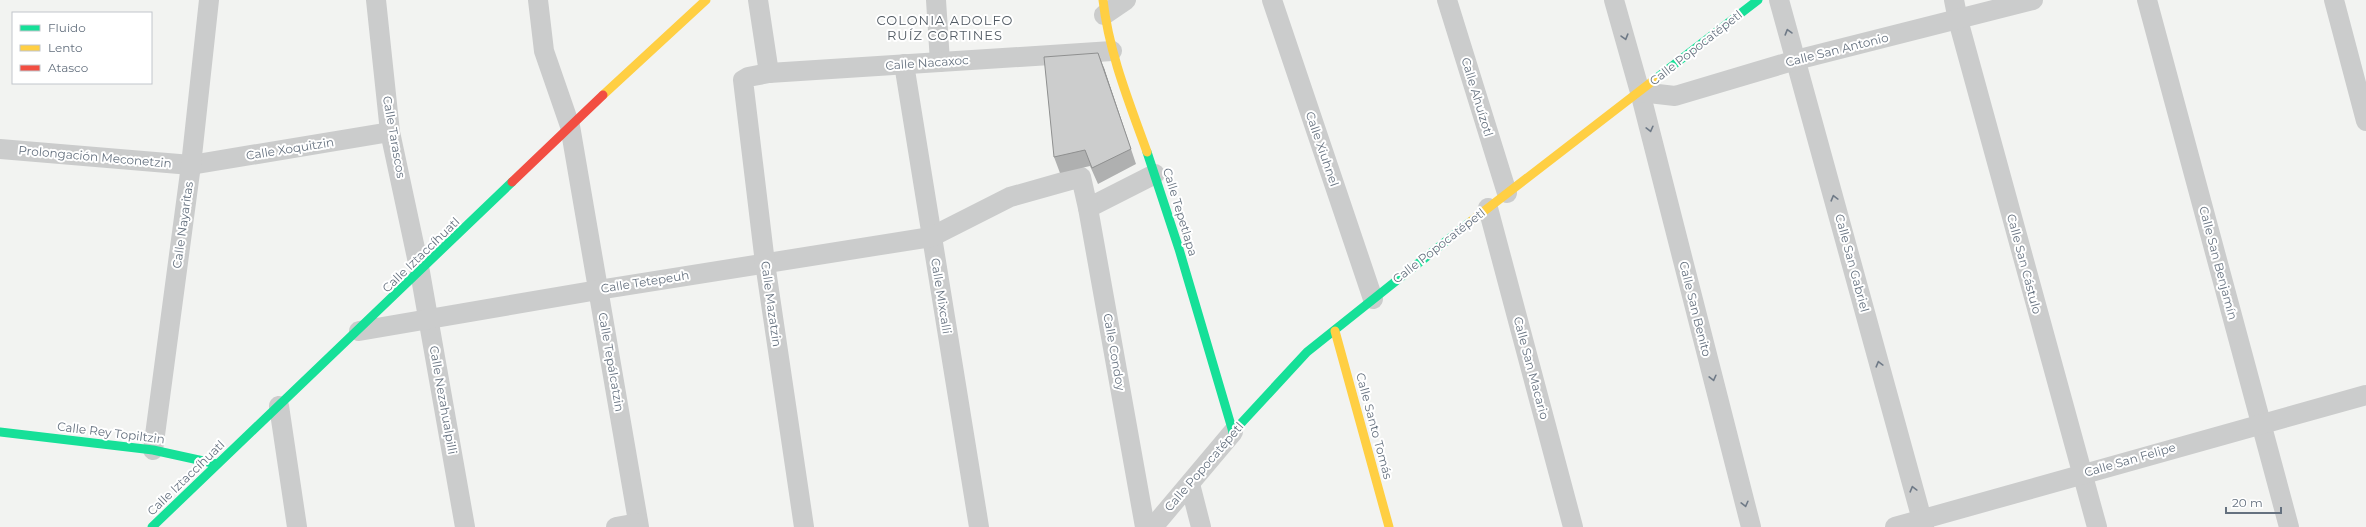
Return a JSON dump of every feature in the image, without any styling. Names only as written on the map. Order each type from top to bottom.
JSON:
[{"type":"street","name":"Calle Nayaritas","points":[[153,450],[191,166],[210,0]]},
{"type":"street","name":"Calle Tarascos","points":[[376,0],[390,132],[420,272]]},
{"type":"street","name":"Calle Tepálcatzin","points":[[538,0],[544,51],[570,126],[638,525]]},
{"type":"street","name":"Calle Iztaccíhuatl","points":[[152,527],[217,464],[360,331],[570,126],[706,0]]},
{"type":"street","points":[[758,0],[769,73]]},
{"type":"street","points":[[936,0],[940,62]]},
{"type":"street","points":[[1104,7],[1126,0]]},
{"type":"street","name":"Calle Xiuhnel","points":[[1272,0],[1373,299]]},
{"type":"street","name":"Calle Ahuízotl","points":[[1447,0],[1507,193]]},
{"type":"street","name":"Calle San Benito","points":[[1614,0],[1640,92],[1751,527]]},
{"type":"street","name":"Calle Popocatépetl","points":[[1153,527],[1233,432],[1307,352],[1507,193],[1758,0]]},
{"type":"street","name":"Calle San Gabriel","points":[[1779,0],[1923,523]]},
{"type":"street","name":"Calle San Cástulo","points":[[1954,0],[1958,20],[2097,527]]},
{"type":"street","name":"Calle San Antonio","points":[[1640,92],[1674,96],[1796,60],[2033,0]]},
{"type":"street","name":"Calle San Benjamín","points":[[2147,0],[2289,527]]},
{"type":"street","points":[[2334,0],[2366,121]]},
{"type":"street","name":"Calle Tepetlapa","points":[[1104,7],[1112,51],[1155,174],[1233,432]]},
{"type":"street","name":"Calle Nacaxoc","points":[[743,80],[748,77],[769,73],[1112,51]]},
{"type":"street","name":"Calle Mixcalli","points":[[904,64],[979,527]]},
{"type":"street","name":"Calle Mazatzin","points":[[743,80],[765,263],[804,527]]},
{"type":"street","name":"Calle Xoquitzin","points":[[191,166],[390,132]]},
{"type":"street","name":"Prolongación Meconetzin","points":[[0,149],[191,166]]},
{"type":"street","points":[[1088,208],[1155,174]]},
{"type":"street","name":"Calle Tetepeuh","points":[[360,331],[598,290],[931,237],[1010,197],[1081,177]]},
{"type":"street","name":"Calle Condoy","points":[[1081,177],[1088,208],[1145,527]]},
{"type":"street","name":"Calle San Macario","points":[[1488,208],[1573,527]]},
{"type":"street","name":"Calle Nezahualpilli","points":[[420,272],[465,527]]},
{"type":"street","name":"Calle Santo Tomás","points":[[1335,331],[1389,527]]},
{"type":"street","name":"Calle San Felipe","points":[[1895,527],[1923,523],[2082,474],[2366,395]]},
{"type":"street","points":[[279,406],[297,527]]},
{"type":"street","name":"Calle Rey Topiltzin","points":[[0,432],[153,450],[217,464]]},
{"type":"street","points":[[1190,484],[1201,527]]},
{"type":"street","points":[[616,527],[638,525]]},
{"type":"building","points":[[1098,53],[1131,149],[1092,168],[1085,150],[1054,157],[1044,57]]},
{"type":"traffic: fast","points":[[1654,80],[1758,0]]},
{"type":"traffic: fast","points":[[1147,152],[1179,249],[1233,432]]},
{"type":"traffic: fast","points":[[152,527],[512,182]]},
{"type":"traffic: fast","points":[[1233,432],[1307,352],[1470,222]]},
{"type":"traffic: fast","points":[[0,432],[153,450],[217,464]]},
{"type":"traffic: slow","points":[[603,95],[706,0]]},
{"type":"traffic: slow","points":[[1103,0],[1115,58],[1147,152]]},
{"type":"traffic: slow","points":[[1470,222],[1654,80]]},
{"type":"traffic: slow","points":[[1335,331],[1389,527]]},
{"type":"traffic: jam","points":[[512,182],[603,95]]},
{"type":"district","name":"COLONIA ADOLFO RUÍZ CORTINES","points":[[945,28]]}]
